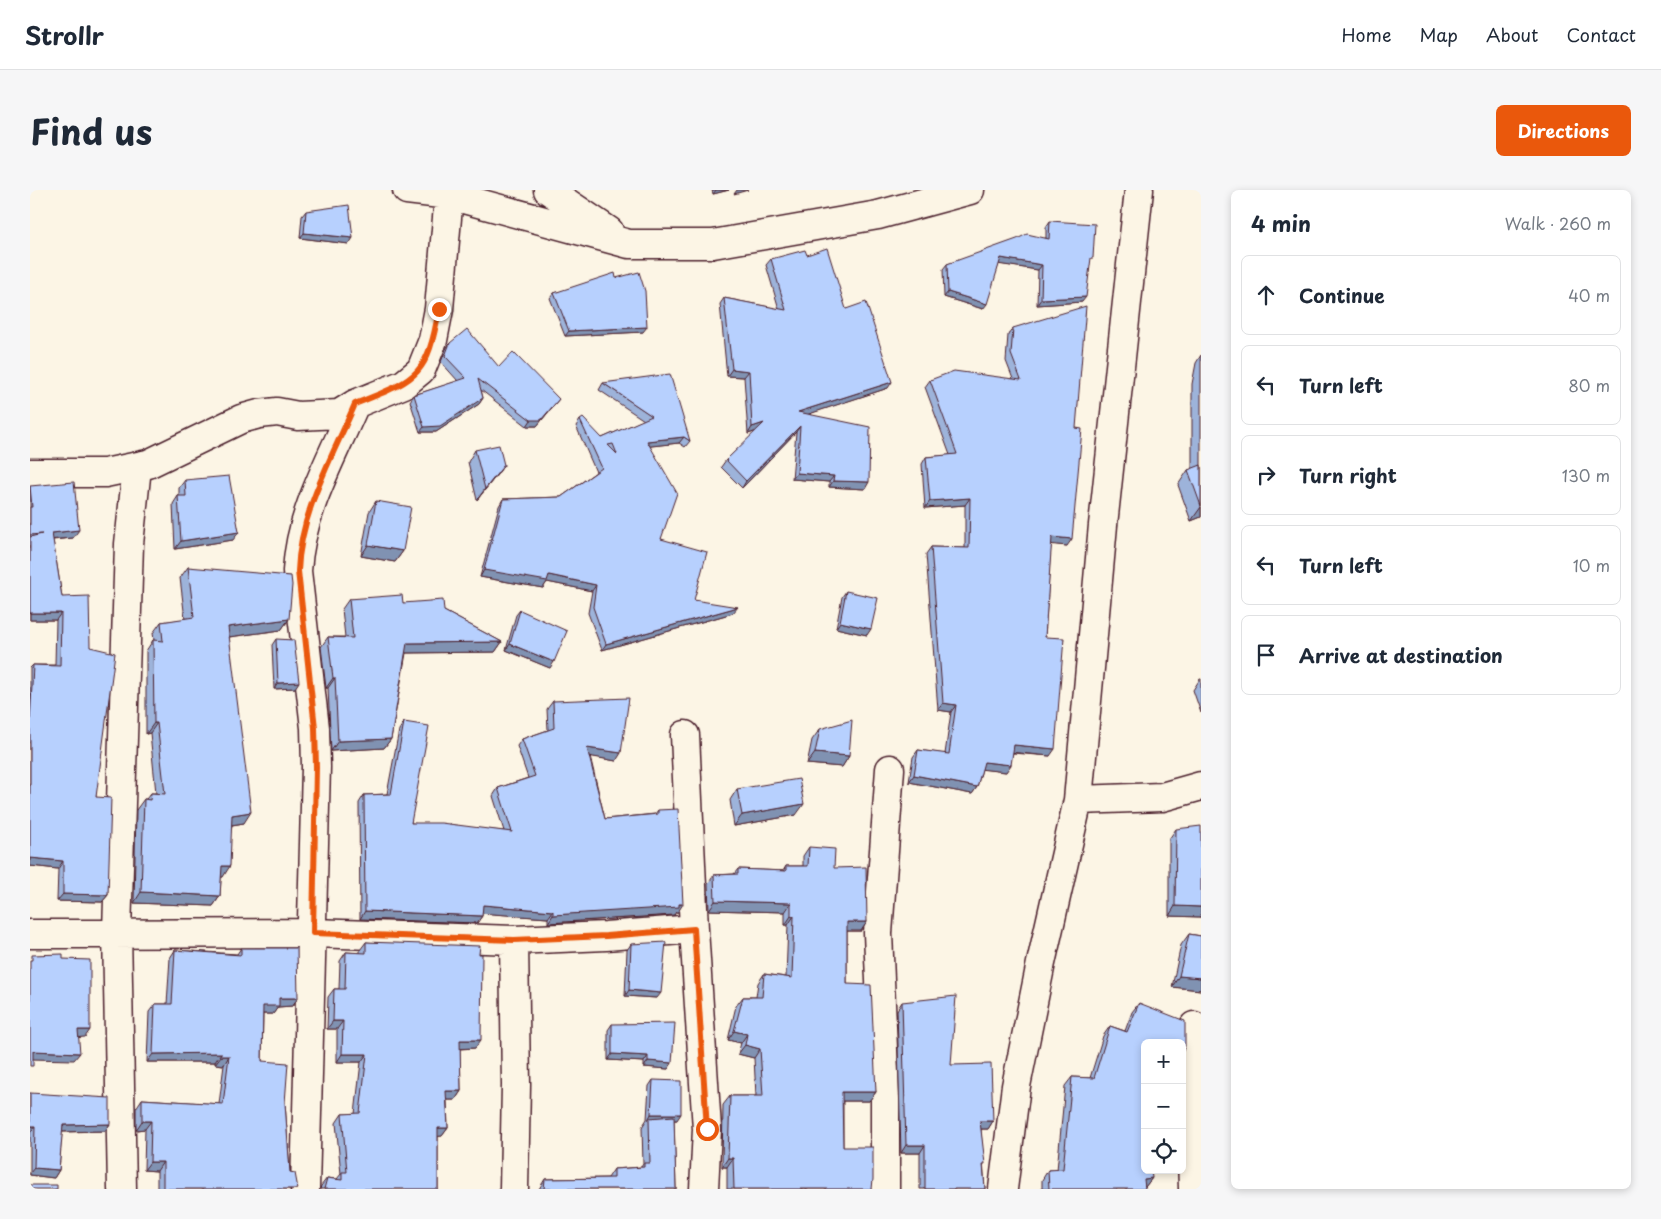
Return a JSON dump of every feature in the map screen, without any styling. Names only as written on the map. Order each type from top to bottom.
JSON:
[{"type":"street","points":[[407,190],[449,195],[629,244],[713,244],[878,215],[970,190]]},
{"type":"street","points":[[548,190],[629,244]]},
{"type":"street","points":[[1004,1189],[1016,1086],[1041,963],[1078,800],[1103,525],[1139,190]]},
{"type":"street","points":[[30,473],[105,473],[137,467],[148,464],[241,419],[277,412],[298,416],[339,414],[355,404],[404,384],[421,370],[433,340],[439,309],[449,195]]},
{"type":"street","points":[[305,1189],[316,767],[315,728],[298,571],[298,547],[302,530],[313,502],[355,404]]},
{"type":"street","points":[[122,1189],[117,932],[129,544],[137,467]]},
{"type":"street","points":[[684,736],[707,1129],[704,1189]]},
{"type":"street","points":[[885,1189],[884,1097],[878,933],[890,769]]},
{"type":"street","points":[[1078,800],[1162,797],[1201,786]]},
{"type":"street","points":[[30,934],[117,932],[313,933],[514,940],[606,936],[694,929]]},
{"type":"street","points":[[514,940],[516,1085],[514,1189]]},
{"type":"street","points":[[1193,1189],[1190,1094],[1194,1061],[1194,1026]]},
{"type":"building","points":[[349,205],[353,238],[304,233],[306,211]]},
{"type":"building","points":[[1050,221],[1095,224],[1093,258],[1091,258],[1086,297],[1041,299],[1042,265],[1001,258],[987,304],[948,292],[947,264],[1027,234],[1049,239]]},
{"type":"building","points":[[827,248],[846,309],[866,302],[892,382],[798,412],[870,427],[869,482],[833,481],[834,476],[797,473],[800,426],[746,481],[726,460],[764,423],[752,427],[749,371],[732,369],[724,298],[786,310],[771,259],[805,250],[807,255]]},
{"type":"building","points":[[639,272],[645,291],[647,327],[569,331],[554,293],[615,273],[616,278]]},
{"type":"building","points":[[1086,306],[1076,428],[1082,429],[1072,539],[1052,537],[1045,637],[1064,638],[1055,749],[1014,745],[1011,765],[984,762],[977,787],[914,775],[918,750],[949,754],[956,705],[943,703],[931,547],[969,548],[970,498],[930,501],[926,457],[957,454],[930,380],[954,371],[1021,380],[1011,354],[1013,328]]},
{"type":"building","points":[[467,329],[499,367],[513,352],[559,399],[541,420],[531,420],[478,379],[483,398],[440,426],[424,427],[414,395],[466,378],[445,356],[450,343]]},
{"type":"building","points":[[670,374],[690,441],[684,437],[647,441],[677,493],[661,539],[707,552],[694,600],[738,607],[606,644],[593,607],[596,585],[549,575],[547,581],[484,570],[503,499],[561,497],[602,468],[580,420],[583,418],[602,438],[652,416],[603,383]],"holes":[[[613,444],[617,454],[608,445]]]},
{"type":"building","points":[[499,445],[504,465],[485,489],[475,450]]},
{"type":"building","points":[[1201,465],[1201,506],[1188,470]]},
{"type":"building","points":[[229,476],[239,532],[181,541],[178,496],[186,496],[185,480]]},
{"type":"building","points":[[74,482],[79,530],[52,533],[62,597],[89,596],[90,647],[115,653],[96,797],[111,798],[108,895],[63,894],[63,861],[30,858],[30,723],[33,665],[60,666],[61,613],[30,613],[30,537],[42,534],[30,535],[30,507],[32,507],[30,486]]},
{"type":"building","points":[[376,501],[411,507],[403,551],[368,545]]},
{"type":"building","points":[[188,567],[291,576],[292,585],[289,619],[228,627],[251,812],[232,815],[230,866],[222,866],[220,896],[141,892],[144,799],[150,800],[151,793],[165,794],[157,723],[154,723],[153,640],[163,641],[161,622],[194,617]]},
{"type":"building","points":[[846,591],[878,598],[871,629],[840,622]]},
{"type":"building","points":[[402,595],[403,603],[443,600],[444,611],[502,642],[407,643],[391,739],[338,741],[335,678],[333,678],[328,637],[353,638],[349,599]]},
{"type":"building","points":[[520,610],[567,631],[554,662],[510,644]]},
{"type":"building","points":[[276,639],[294,640],[299,682],[278,683]]},
{"type":"building","points":[[629,698],[621,753],[587,748],[605,819],[658,814],[658,810],[678,809],[683,904],[679,904],[679,907],[553,915],[553,911],[483,905],[482,916],[365,911],[364,795],[391,794],[404,722],[429,726],[411,823],[441,823],[512,832],[498,788],[535,776],[522,739],[554,728],[553,701]]},
{"type":"building","points":[[852,720],[849,756],[815,753],[820,729]]},
{"type":"building","points":[[799,779],[804,804],[742,815],[737,789]]},
{"type":"building","points":[[1201,826],[1201,907],[1175,906],[1176,829]]},
{"type":"building","points":[[809,847],[835,849],[834,868],[866,867],[867,922],[847,922],[847,984],[871,985],[876,1092],[842,1092],[843,1147],[873,1147],[872,1189],[734,1189],[733,1158],[728,1158],[730,1096],[763,1096],[760,1049],[745,1045],[747,1034],[734,1031],[743,997],[762,997],[764,974],[792,978],[794,916],[791,916],[791,903],[715,901],[714,875],[738,874],[738,869],[786,871],[786,866],[808,866]]},
{"type":"building","points":[[1189,934],[1201,936],[1201,978],[1179,976]]},
{"type":"building","points":[[366,942],[480,946],[479,954],[482,954],[481,1040],[460,1040],[461,1091],[446,1091],[448,1128],[438,1128],[438,1189],[324,1189],[327,1178],[342,1180],[342,1172],[347,1172],[342,1114],[360,1113],[367,1054],[342,1054],[343,1021],[333,1021],[334,989],[345,989],[346,952],[366,953]]},
{"type":"building","points":[[666,942],[661,993],[629,990],[631,944]]},
{"type":"building","points":[[241,948],[297,948],[298,998],[279,998],[279,1006],[263,1006],[262,1061],[288,1063],[285,1103],[290,1172],[295,1173],[298,1189],[163,1189],[163,1162],[150,1162],[151,1121],[142,1121],[142,1099],[223,1104],[229,1056],[221,1056],[221,1053],[153,1054],[155,1004],[172,1004],[175,950],[241,955]]},
{"type":"building","points":[[63,954],[63,959],[90,960],[90,1030],[78,1030],[80,1053],[33,1051],[33,1066],[30,1066],[30,960],[32,960],[32,955]]},
{"type":"building","points":[[956,996],[951,1065],[991,1064],[993,1121],[980,1121],[985,1164],[983,1164],[985,1189],[925,1189],[925,1145],[906,1145],[902,1002]]},
{"type":"building","points":[[1139,1003],[1185,1021],[1185,1039],[1141,1039],[1141,1174],[1152,1174],[1152,1178],[1144,1179],[1145,1189],[1049,1189],[1048,1170],[1063,1169],[1072,1077],[1094,1078],[1110,1026],[1127,1032]]},
{"type":"building","points":[[675,1023],[672,1063],[648,1061],[648,1056],[612,1054],[612,1024]]},
{"type":"building","points":[[653,1080],[681,1081],[681,1114],[651,1114]]},
{"type":"building","points":[[30,1093],[110,1098],[110,1124],[63,1125],[59,1170],[34,1168],[35,1126],[30,1126]]},
{"type":"building","points":[[674,1116],[676,1189],[544,1189],[545,1179],[614,1178],[614,1169],[644,1167],[644,1163],[650,1163],[649,1118]]},
{"type":"building","points":[[30,1185],[57,1185],[57,1189],[30,1189]]},
{"type":"route","points":[[439,309],[433,340],[421,370],[404,384],[355,404],[313,502],[302,530],[298,547],[298,571],[315,728],[313,933],[514,940],[606,936],[694,929],[707,1129]]}]
